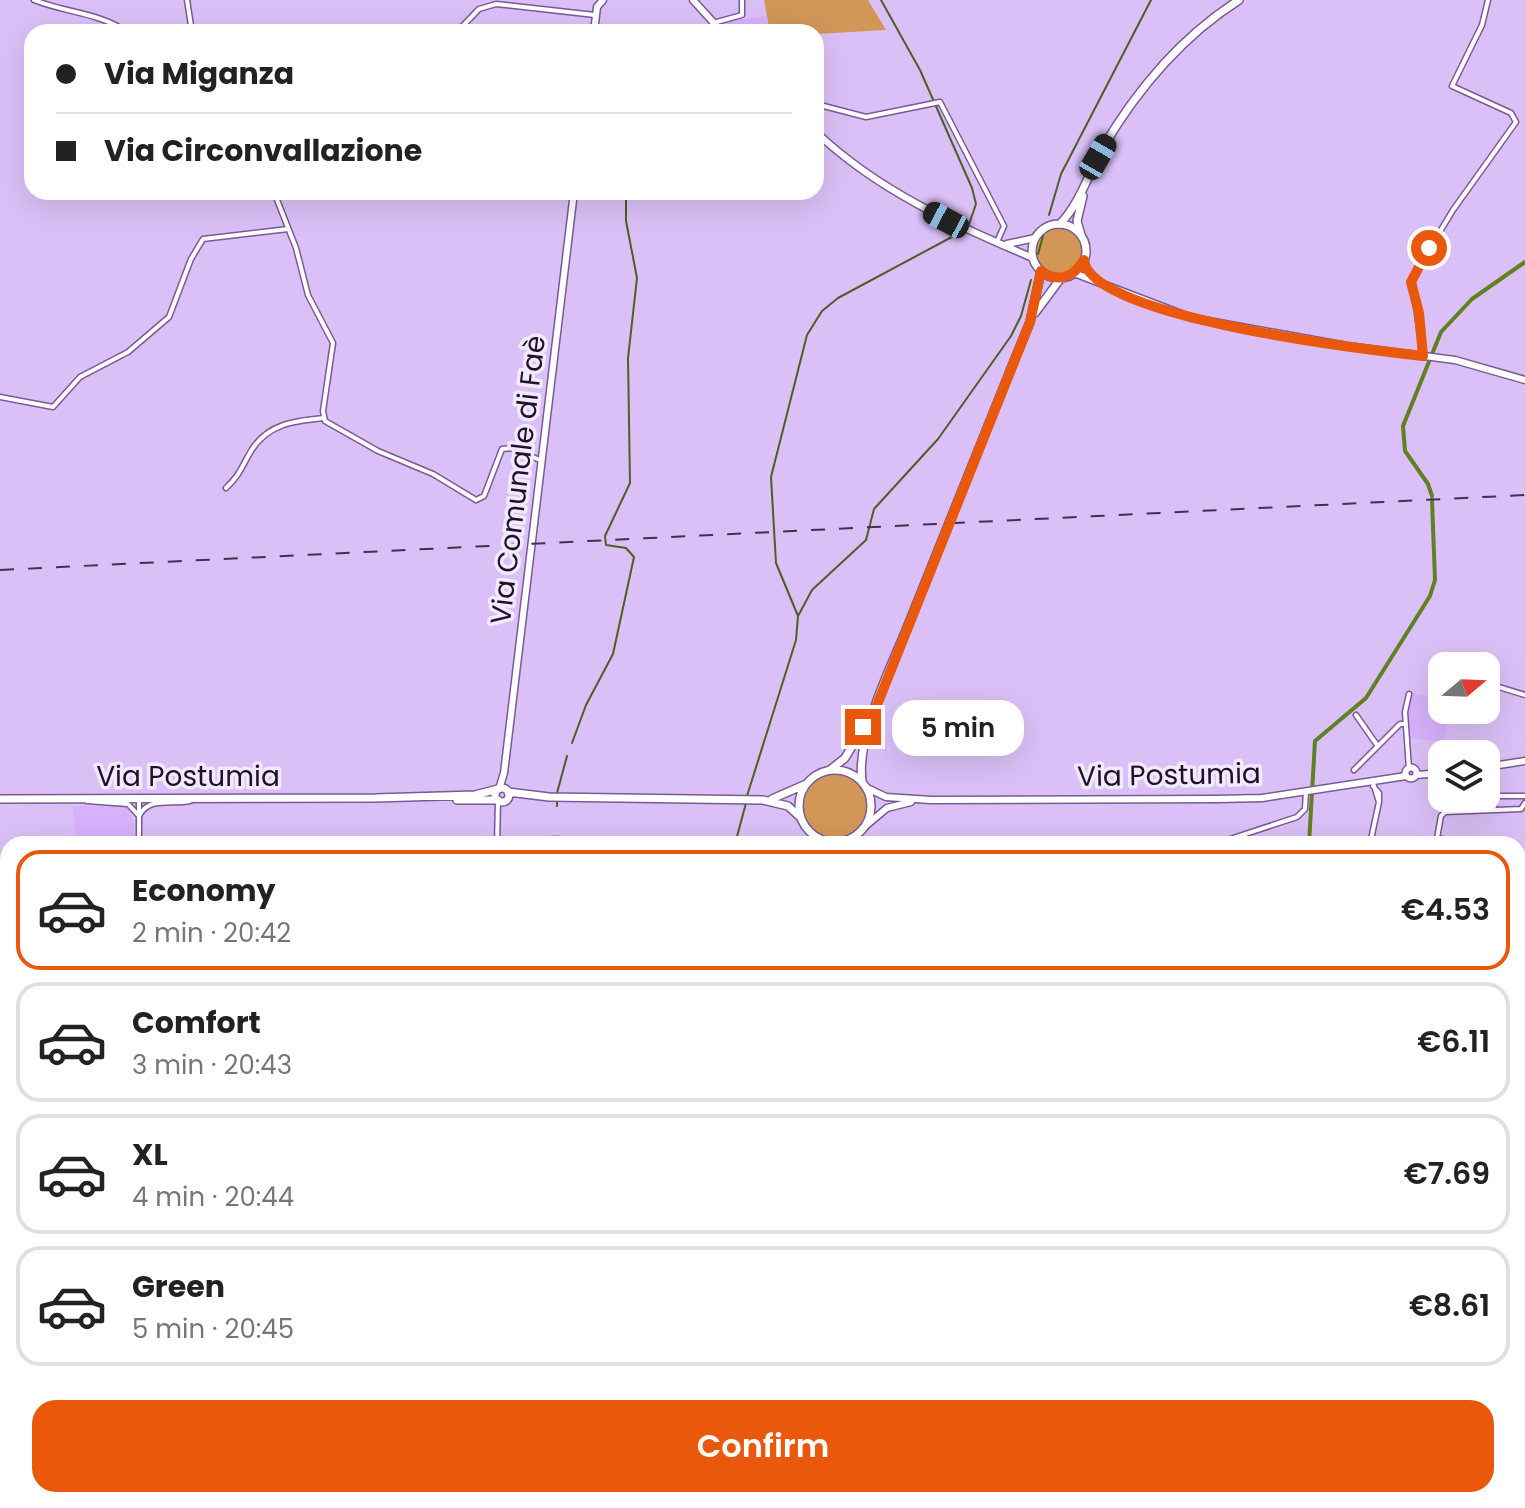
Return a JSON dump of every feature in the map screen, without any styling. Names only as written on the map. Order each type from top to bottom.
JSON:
[{"type":"main road","points":[[1060,224],[1109,138],[1159,68],[1209,22],[1239,0]]},
{"type":"main road","points":[[852,836],[863,828],[870,809],[864,786],[863,755],[877,705],[1010,371],[1030,322],[1048,292],[1062,278],[1074,273],[1084,260],[1086,248],[1077,221],[1086,183]]},
{"type":"main road","points":[[1062,278],[1041,271],[1033,258],[1035,238],[1047,227],[1060,224],[1081,235]]},
{"type":"main road","points":[[1030,322],[1041,271]]},
{"type":"main road","points":[[814,836],[800,817],[799,805],[806,784],[845,758],[877,705]]},
{"type":"main road","points":[[829,771],[846,772],[864,786]]},
{"type":"main road","name":"Via Postumia","points":[[763,800],[788,795],[806,784]]},
{"type":"main road","name":"Via Postumia","points":[[0,799],[503,795],[746,798],[788,806],[800,817]]},
{"type":"street","points":[[34,0],[58,10],[101,17],[113,24]]},
{"type":"street","points":[[187,0],[191,24]]},
{"type":"street","points":[[693,0],[713,23],[742,15],[742,0]]},
{"type":"street","points":[[1428,356],[1412,278],[1453,210],[1516,124],[1511,113],[1452,86],[1482,25],[1488,0]]},
{"type":"street","points":[[595,24],[599,1]]},
{"type":"street","points":[[465,24],[479,9],[496,4],[596,15]]},
{"type":"street","points":[[824,106],[866,117],[937,101],[1004,226],[1000,243]]},
{"type":"street","points":[[824,138],[877,180],[962,227],[1033,258]]},
{"type":"street","points":[[277,200],[308,295],[334,351],[324,418]]},
{"type":"street","name":"Via Comunale di Faè","points":[[503,795],[573,200]]},
{"type":"street","points":[[0,397],[47,408],[56,406],[80,377],[128,352],[166,321],[191,259],[203,239],[288,229]]},
{"type":"street","points":[[1000,243],[1016,245],[1035,238]]},
{"type":"street","points":[[1084,260],[1087,272],[1097,281]]},
{"type":"street","points":[[1074,273],[1153,306],[1192,318],[1322,342],[1428,356],[1525,380]]},
{"type":"street","points":[[226,488],[238,478],[251,451],[271,428],[324,418],[340,431],[433,474],[476,500],[484,496],[502,449],[512,448],[542,461]]},
{"type":"street","points":[[1500,687],[1525,695]]},
{"type":"street","points":[[1408,772],[1405,724],[1409,694]]},
{"type":"street","points":[[1356,715],[1377,745]]},
{"type":"street","points":[[1354,770],[1400,724],[1405,724]]},
{"type":"street","points":[[1500,765],[1525,762]]},
{"type":"street","name":"Via Postumia","points":[[864,786],[886,797],[931,800],[1217,799],[1373,784],[1408,772],[1413,779],[1416,775],[1428,774]]},
{"type":"street","points":[[1372,836],[1379,802],[1379,793],[1373,784]]},
{"type":"street","points":[[1239,836],[1297,817],[1305,809],[1306,791]]},
{"type":"street","points":[[498,836],[503,795]]},
{"type":"street","points":[[1500,796],[1525,796]]},
{"type":"street","points":[[80,799],[92,803],[128,804],[139,816]]},
{"type":"street","points":[[138,799],[139,836]]},
{"type":"street","points":[[139,816],[152,803],[198,799]]},
{"type":"street","name":"Via Postumia","points":[[863,828],[887,808],[931,800]]},
{"type":"street","points":[[1500,810],[1521,809],[1525,803]]},
{"type":"street","points":[[1437,836],[1442,814],[1476,812]]},
{"type":"shaded area","points":[[764,0],[868,0],[886,30],[824,34],[824,24],[768,24]]},
{"type":"shaded area","points":[[768,16],[769,24],[722,24],[720,22]]},
{"type":"shaded area","points":[[1059,226],[1077,233],[1084,251],[1077,269],[1059,276],[1041,269],[1034,251],[1041,233]]},
{"type":"shaded area","points":[[1413,693],[1428,697],[1428,724],[1447,724],[1444,740],[1408,738],[1407,713]]},
{"type":"shaded area","points":[[835,774],[853,779],[862,788],[866,800],[862,824],[847,836],[823,836],[812,829],[805,818],[805,794],[812,783],[823,776]]},
{"type":"shaded area","points":[[73,806],[122,806],[129,810],[134,824],[135,836],[76,836]]},
{"type":"waterway","points":[[881,0],[920,70],[972,188],[976,204],[968,227]]},
{"type":"waterway","points":[[1049,215],[1061,174],[1151,0]]},
{"type":"waterway","points":[[572,743],[586,705],[613,654],[634,557],[626,548],[606,545],[605,536],[630,483],[628,358],[637,278],[626,221],[626,200]]},
{"type":"waterway","points":[[747,796],[796,640],[798,616],[776,563],[771,477],[807,335],[822,311],[838,298],[963,231]]},
{"type":"waterway","points":[[1038,254],[1043,236]]},
{"type":"waterway","points":[[1432,496],[1428,484],[1405,451],[1403,426],[1441,332],[1472,299],[1525,262]]},
{"type":"waterway","points":[[798,616],[812,590],[866,540],[874,509],[938,439],[1011,336],[1021,316],[1031,280]]},
{"type":"waterway","points":[[1309,836],[1315,741],[1366,698],[1430,596],[1435,580],[1432,500]]},
{"type":"waterway","points":[[557,793],[567,756]]},
{"type":"waterway","points":[[557,799],[557,806]]},
{"type":"waterway","points":[[737,836],[746,803]]},
{"type":"railway","points":[[0,570],[1525,495]]},
{"type":"route","points":[[863,727],[877,705],[1030,322],[1041,271],[1051,277],[1065,277],[1077,271],[1084,260],[1087,272],[1097,281],[1178,315],[1322,342],[1423,356],[1419,313],[1411,282],[1429,248]]}]
